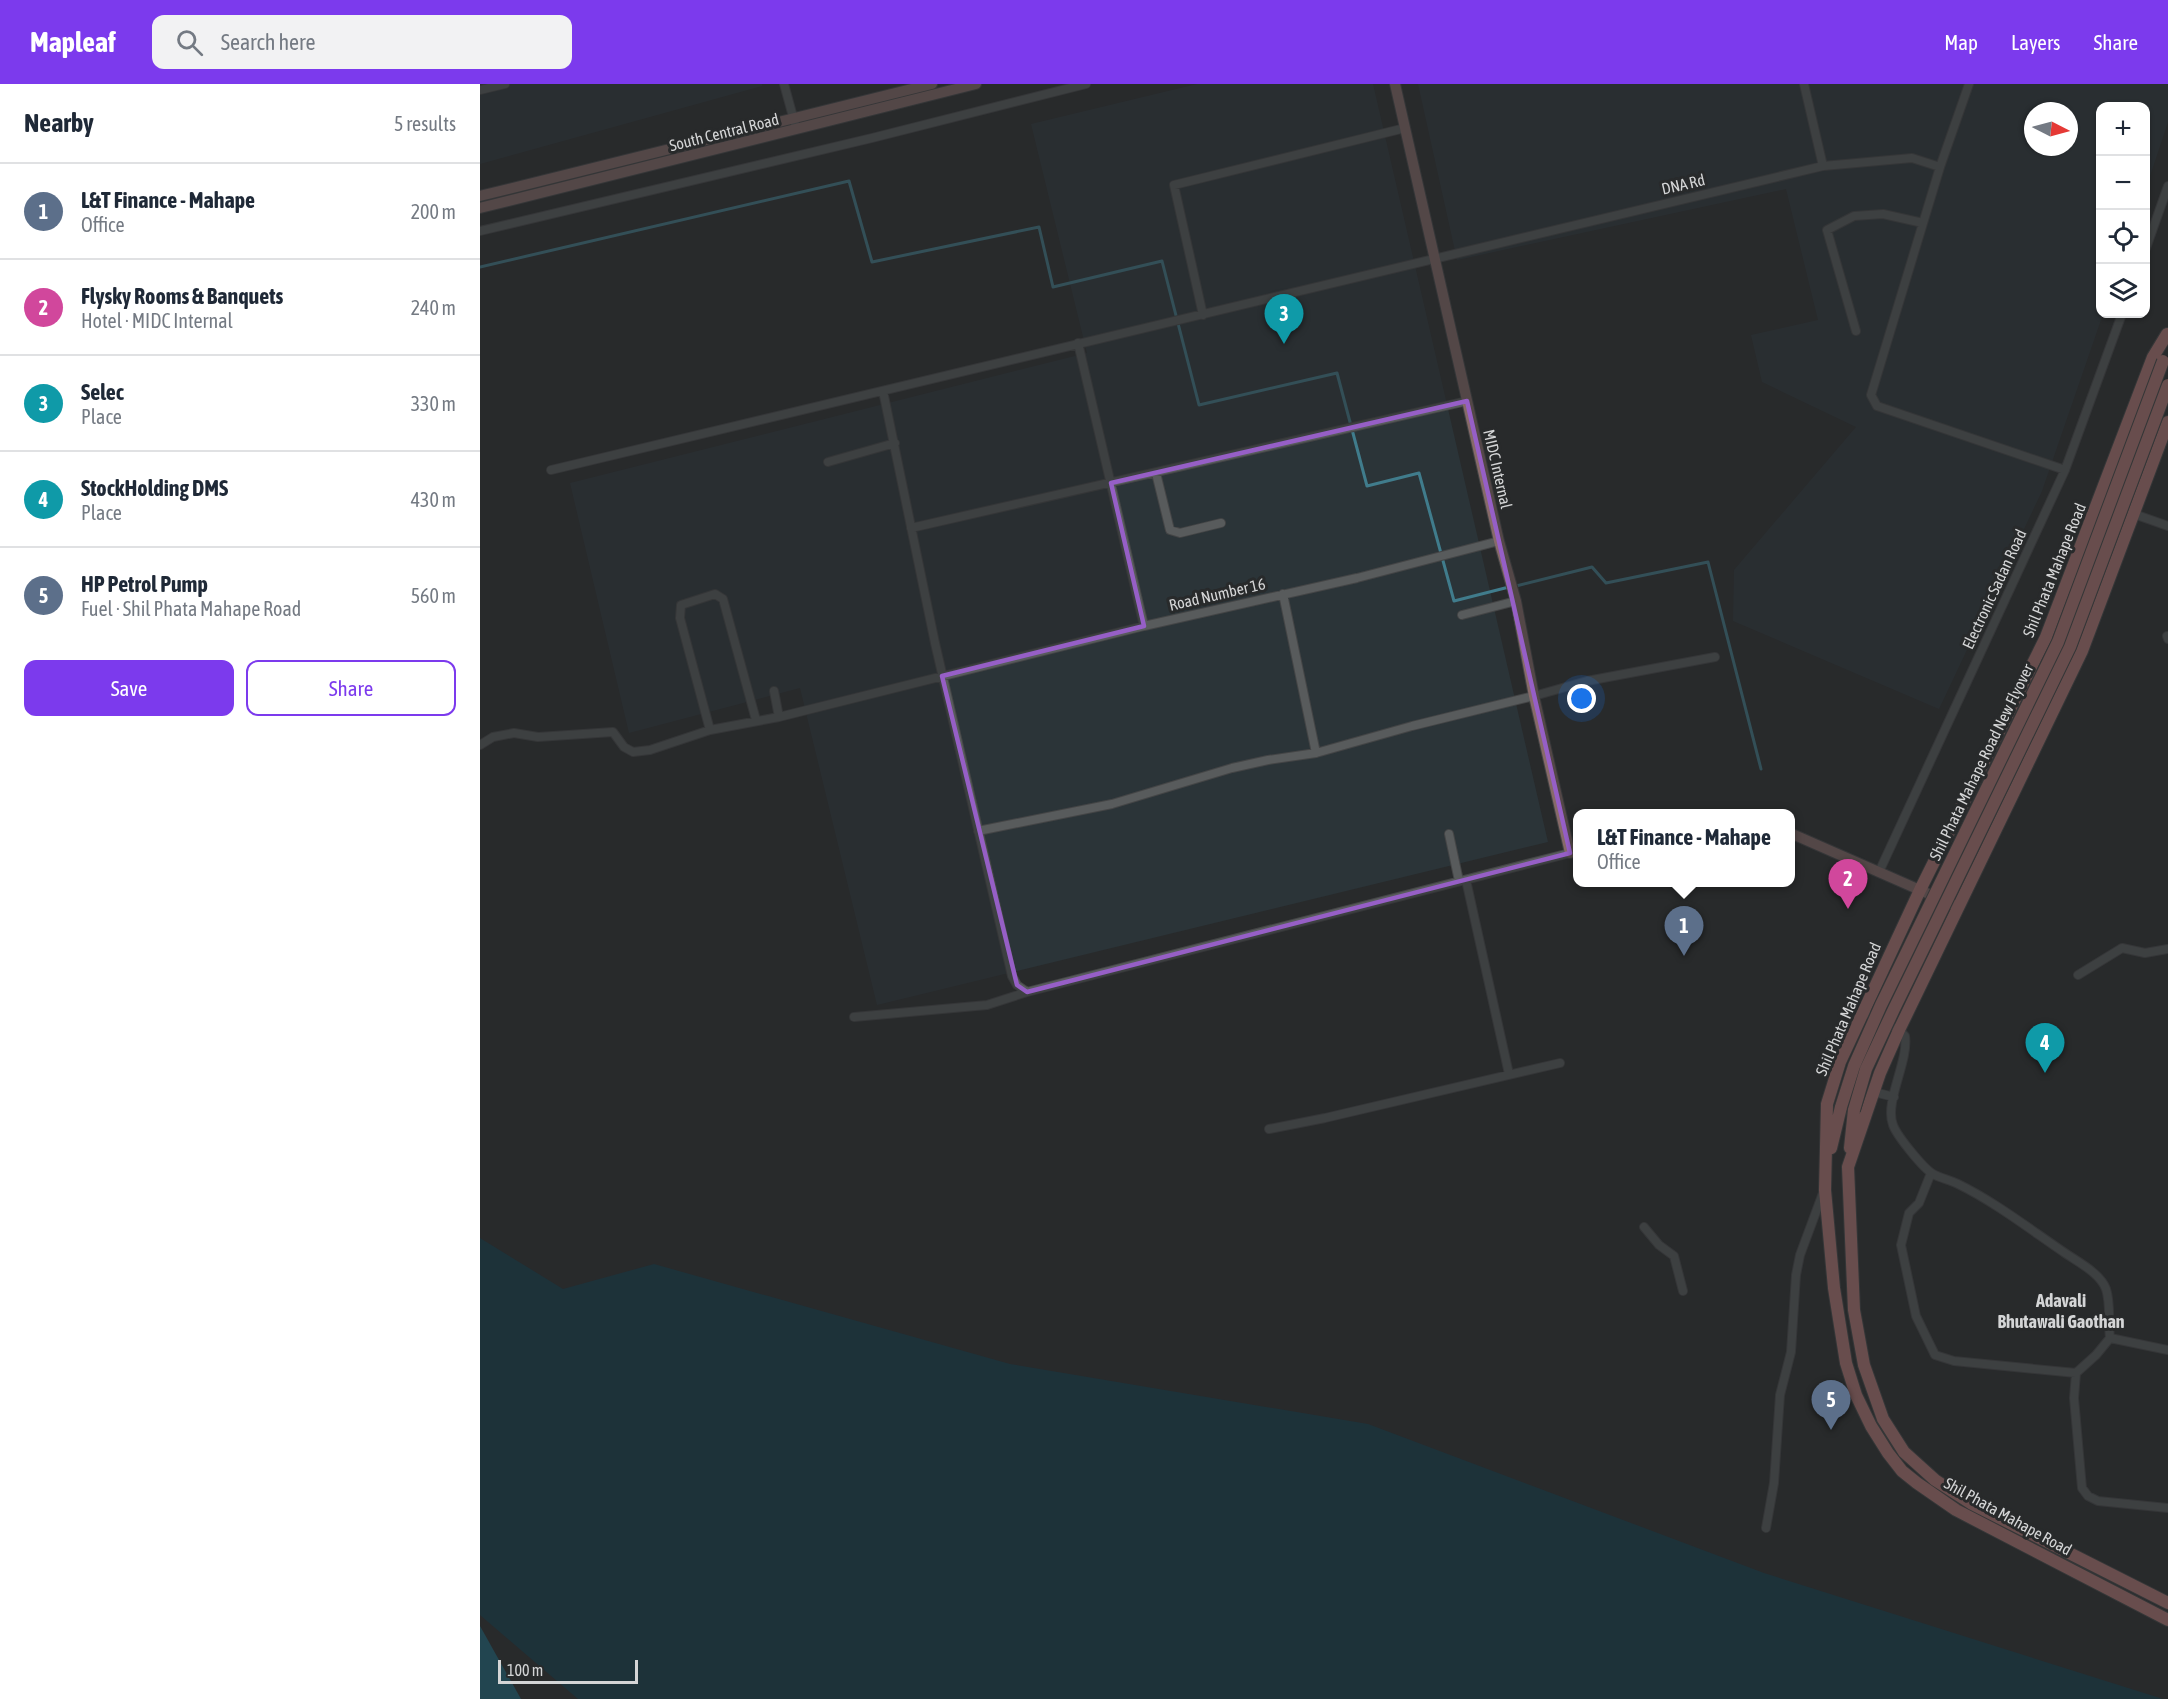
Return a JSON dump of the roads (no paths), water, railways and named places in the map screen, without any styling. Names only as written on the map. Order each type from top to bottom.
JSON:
[{"type":"main road","name":"Shil Phata Mahape Road New Flyover","points":[[1848,1167],[1847,1108],[1854,1066],[1881,1005],[2058,642],[2163,361],[2168,333]]},
{"type":"main road","name":"Shil Phata Mahape Road","points":[[2168,333],[2153,357],[2046,637],[1920,890],[1840,1062],[1827,1104],[1825,1190],[1834,1288],[1846,1363],[1871,1426],[1902,1471],[1956,1510],[2168,1620]]},
{"type":"main road","name":"Shil Phata Mahape Road New Flyover","points":[[1827,1166],[1847,1108],[2070,647],[2168,385]]},
{"type":"main road","name":"Shil Phata Mahape Road","points":[[2168,422],[2082,651],[1899,1030],[1880,1073],[1848,1167],[1854,1310],[1864,1365],[1882,1419],[1904,1452],[1935,1480],[1972,1504],[2168,1603]]},
{"type":"street","points":[[480,90],[505,84]]},
{"type":"street","points":[[784,84],[795,124]]},
{"type":"street","name":"South Central Road","points":[[480,208],[795,124],[932,84]]},
{"type":"street","name":"South Central Road","points":[[480,196],[976,84]]},
{"type":"street","points":[[480,231],[872,138],[1086,84]]},
{"type":"street","name":"MIDC Internal","points":[[1395,84],[1499,541],[1516,601],[1534,696],[1573,848]]},
{"type":"street","points":[[1804,84],[1823,166]]},
{"type":"street","points":[[1969,84],[1940,167],[1872,385],[1871,395],[1877,406],[2065,470]]},
{"type":"street","points":[[1200,316],[1174,185],[1405,128]]},
{"type":"street","name":"DNA Rd","points":[[551,471],[1823,166],[1912,158],[1940,167]]},
{"type":"street","points":[[2150,235],[2168,186]]},
{"type":"street","points":[[1856,331],[1827,230],[1854,216],[1883,214],[1923,223]]},
{"type":"street","name":"Electronic Sadan Road","points":[[1879,872],[2065,470],[2121,318]]},
{"type":"street","points":[[1078,343],[1144,626]]},
{"type":"street","points":[[883,391],[942,676],[1012,976],[1017,986],[1027,992]]},
{"type":"street","points":[[911,528],[1467,400]]},
{"type":"street","points":[[828,462],[895,443]]},
{"type":"street","points":[[1156,473],[1170,530],[1180,533],[1221,523]]},
{"type":"street","points":[[2134,514],[2168,526]]},
{"type":"street","name":"Road Number 16","points":[[480,745],[493,737],[514,733],[538,737],[613,732],[624,747],[633,752],[650,750],[710,730],[779,717],[1144,626],[1457,554],[1499,541]]},
{"type":"street","points":[[710,730],[679,611],[681,605],[715,594],[723,599],[756,720]]},
{"type":"street","points":[[1283,594],[1316,753]]},
{"type":"street","points":[[1462,615],[1516,601]]},
{"type":"street","points":[[978,831],[1112,804],[1232,768],[1316,753],[1587,681],[1715,657]]},
{"type":"street","points":[[774,691],[779,717]]},
{"type":"street","points":[[1449,834],[1509,1074]]},
{"type":"street","points":[[1795,834],[1957,907]]},
{"type":"street","points":[[854,1017],[987,1005],[1027,992],[1573,852]]},
{"type":"street","points":[[2078,975],[2122,948],[2145,953],[2168,949]]},
{"type":"street","points":[[1863,1012],[1899,1030],[1905,1036],[1906,1041],[1891,1112],[1893,1124],[1903,1142],[1931,1173],[1958,1184],[2087,1268],[2105,1286],[2109,1303],[2110,1338],[2096,1355],[2076,1373],[2074,1398],[2082,1488],[2088,1496],[2098,1501],[2168,1508]]},
{"type":"street","points":[[1269,1128],[1325,1118],[1560,1063]]},
{"type":"street","points":[[1874,1092],[1894,1097]]},
{"type":"street","points":[[1931,1173],[1919,1203],[1909,1213],[1902,1245],[1916,1316],[1935,1355],[1954,1361],[2076,1373]]},
{"type":"street","points":[[1766,1528],[1774,1483],[1780,1395],[1791,1352],[1796,1275],[1800,1255],[1825,1190]]},
{"type":"street","points":[[1644,1227],[1659,1245],[1674,1256],[1683,1291]]},
{"type":"street","points":[[2110,1338],[2168,1350]]},
{"type":"waterway","points":[[480,267],[849,181],[872,262],[1039,227],[1053,287],[1162,261],[1199,405],[1337,373],[1367,486],[1419,473],[1454,601],[1509,587]]},
{"type":"waterway","points":[[1516,586],[1592,567],[1606,583],[1708,562],[1761,769]]},
{"type":"place","name":"Selec","points":[[1284,344]]},
{"type":"place","name":"Flysky Rooms & Banquets","points":[[1848,909]]},
{"type":"place","name":"L&T Finance - Mahape","points":[[1684,956]]},
{"type":"place","name":"StockHolding DMS","points":[[2045,1073]]},
{"type":"place","name":"HP Petrol Pump","points":[[1831,1430]]},
{"type":"district","name":"Adavali Bhutawali Gaothan","points":[[2061,1310]]}]
